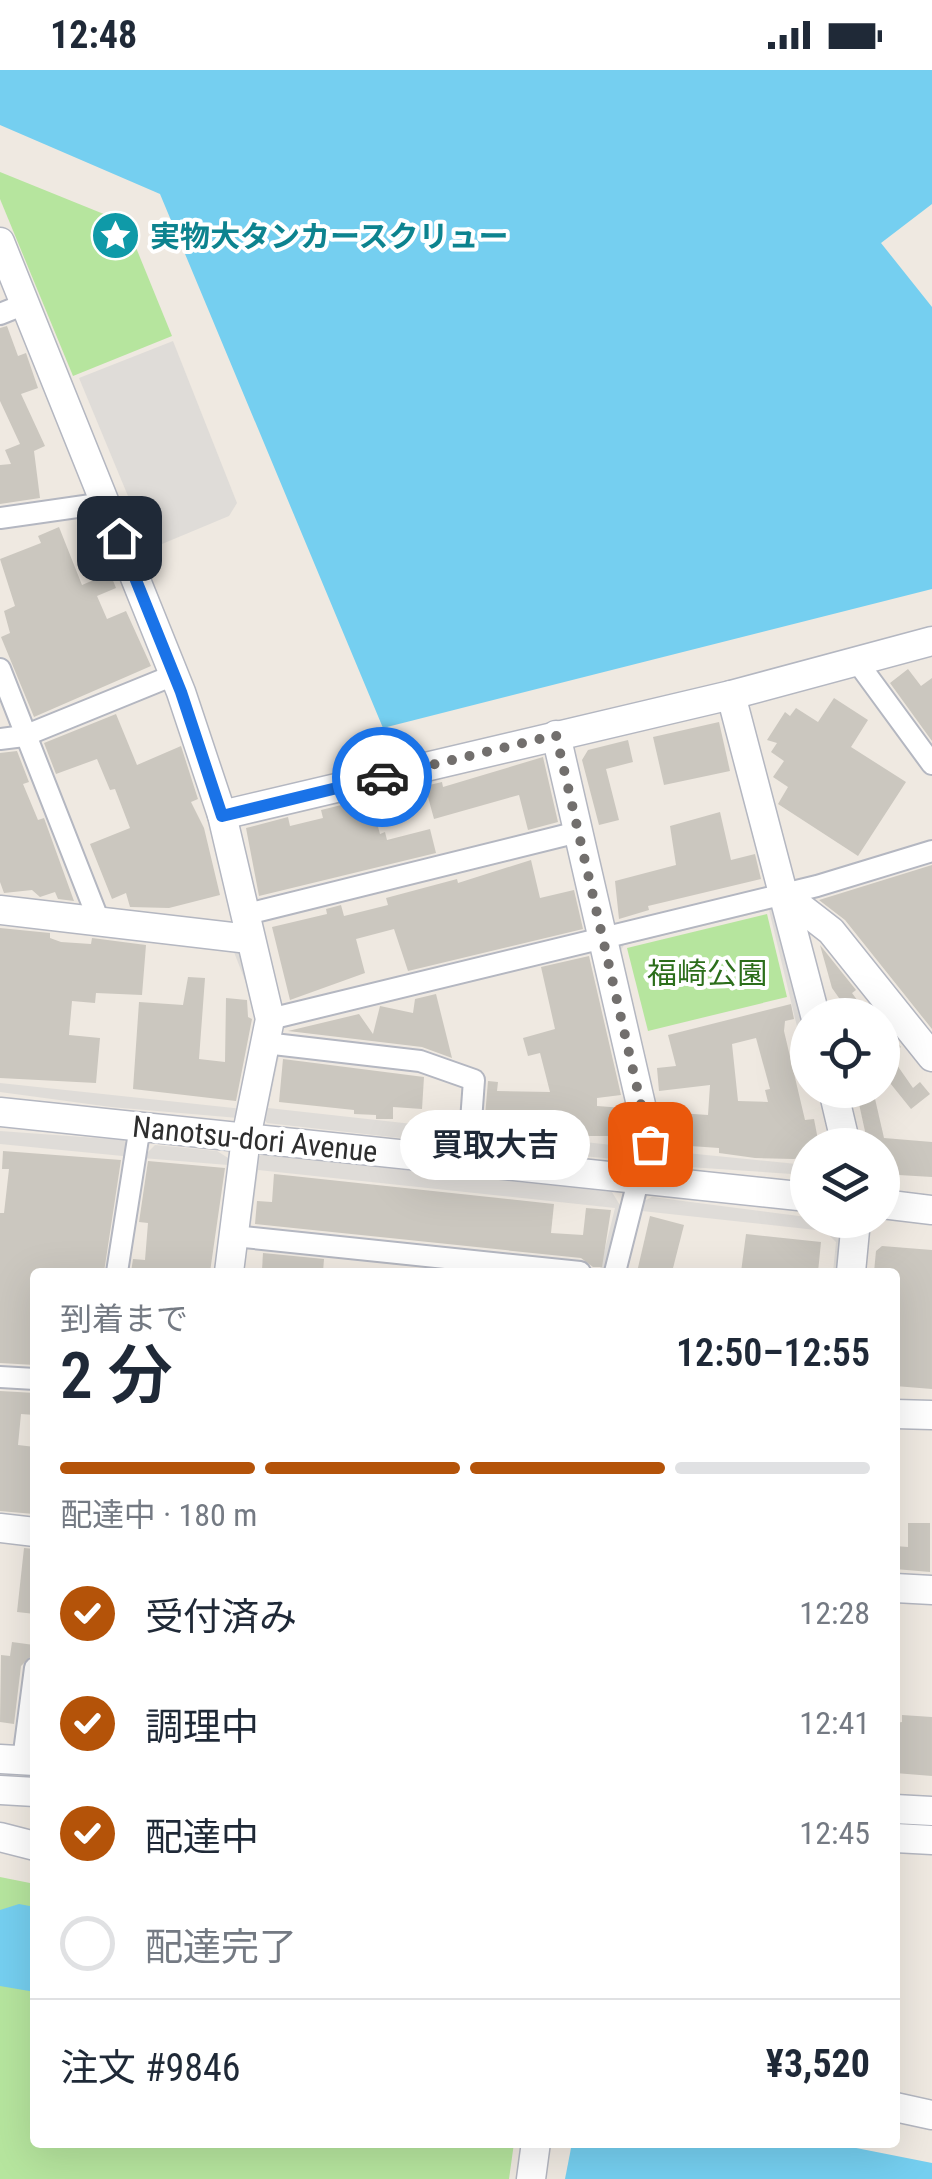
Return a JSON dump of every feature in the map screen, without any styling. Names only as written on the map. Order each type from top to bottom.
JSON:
[{"type":"street","points":[[0,242],[12,309],[105,503],[174,675],[222,816],[252,926],[268,1031],[246,1138],[230,1268]]},
{"type":"street","points":[[0,518],[105,503]]},
{"type":"street","points":[[222,816],[731,695],[932,641]]},
{"type":"street","points":[[858,662],[932,764]]},
{"type":"street","points":[[0,668],[98,921]]},
{"type":"street","points":[[0,739],[24,736],[174,675]]},
{"type":"street","points":[[731,695],[810,998]]},
{"type":"street","points":[[556,735],[650,1144],[616,1268]]},
{"type":"street","points":[[0,910],[98,921],[252,926],[578,832]]},
{"type":"street","points":[[268,1031],[603,937],[932,851]]},
{"type":"street","points":[[781,892],[831,931],[932,1056]]},
{"type":"street","points":[[268,1031],[420,1060],[474,1080],[468,1162]]},
{"type":"street","name":"Nanotsu-dori Avenue","points":[[0,1112],[790,1195]]},
{"type":"street","points":[[118,1268],[140,1126]]},
{"type":"street","points":[[900,1206],[932,1210]]},
{"type":"street","points":[[234,1236],[542,1268]]},
{"type":"street","points":[[851,1268],[854,1238]]},
{"type":"street","points":[[0,1377],[30,1380]]},
{"type":"street","points":[[900,1414],[932,1415]]},
{"type":"street","points":[[0,1528],[30,1531]]},
{"type":"street","points":[[900,1588],[932,1590]]},
{"type":"street","points":[[20,1760],[30,1699]]},
{"type":"street","points":[[0,1790],[30,1792]]},
{"type":"street","points":[[900,1808],[932,1811]]},
{"type":"street","points":[[0,1837],[30,1845]]},
{"type":"street","points":[[900,1838],[932,1840]]},
{"type":"street","points":[[900,2108],[932,2115]]},
{"type":"street","points":[[531,2179],[535,2148]]},
{"type":"green space","points":[[0,172],[126,223],[172,336],[73,376],[0,199]]},
{"type":"green space","name":"福崎公園","points":[[767,914],[787,997],[648,1031],[627,948]]},
{"type":"green space","points":[[0,1877],[30,1883],[30,2148],[513,2148],[509,2179],[0,2179]]},
{"type":"shaded area","points":[[173,341],[237,503],[229,516],[150,549],[79,378]]},
{"type":"shaded area","points":[[768,905],[778,912],[800,998],[790,998],[769,910],[624,945],[620,952],[666,1151],[790,1163],[790,1174],[673,1166],[661,1153],[615,947],[619,941]]},
{"type":"shaded area","points":[[232,947],[243,950],[264,1019],[251,1093],[243,1108],[260,1019]]},
{"type":"shaded area","points":[[285,1051],[279,1056],[268,1108],[467,1130],[454,1144],[267,1123],[264,1119],[273,1055]]},
{"type":"shaded area","points":[[0,1083],[243,1109],[238,1118],[111,1107],[0,1092]]},
{"type":"shaded area","points":[[475,1130],[639,1148],[626,1160],[484,1147]]},
{"type":"shaded area","points":[[0,1131],[124,1140],[133,1157],[0,1144]]},
{"type":"shaded area","points":[[155,1145],[217,1151],[233,1161],[222,1268],[215,1268],[228,1165],[142,1158]]},
{"type":"shaded area","points":[[261,1155],[612,1192],[621,1207],[609,1266],[600,1268],[615,1208],[258,1170],[250,1233],[246,1231],[253,1160]]},
{"type":"shaded area","points":[[652,1197],[790,1215],[790,1227],[642,1211],[628,1268],[623,1268],[640,1203]]},
{"type":"shaded area","points":[[832,1238],[842,1238],[844,1268],[833,1268],[836,1242]]},
{"type":"water","points":[[0,70],[932,70],[932,204],[881,243],[932,307],[932,589],[383,728],[160,194],[0,125]]},
{"type":"water","points":[[19,1904],[30,1906],[30,1991],[0,1986],[0,1910]]},
{"type":"water","points":[[571,2148],[856,2148],[932,2163],[932,2179],[565,2179]]},
{"type":"building","points":[[7,326],[18,356],[26,353],[38,388],[21,394],[45,446],[34,451],[40,498],[0,504],[0,465],[11,464],[5,450],[20,444],[0,401],[0,328]]},
{"type":"building","points":[[59,527],[82,585],[110,573],[116,588],[97,596],[107,619],[126,611],[151,666],[34,717],[1,637],[10,633],[4,611],[15,606],[0,559],[41,543],[38,536]]},
{"type":"building","points":[[908,669],[921,686],[932,678],[932,741],[890,683]]},
{"type":"building","points":[[834,698],[868,720],[851,747],[906,782],[858,856],[778,804],[788,787],[773,777],[784,761],[771,752],[777,743],[767,740],[785,712],[790,716],[796,708],[818,722]]},
{"type":"building","points":[[116,714],[137,765],[181,746],[198,799],[191,802],[204,828],[220,895],[169,908],[130,907],[126,893],[112,899],[90,844],[130,828],[115,789],[110,790],[97,759],[56,774],[44,743]]},
{"type":"building","points":[[719,722],[730,771],[664,785],[653,737]]},
{"type":"building","points":[[628,740],[633,762],[606,769],[619,820],[599,825],[582,760],[588,750]]},
{"type":"building","points":[[17,751],[29,782],[23,784],[38,820],[44,818],[74,901],[58,899],[55,892],[40,897],[32,890],[4,893],[0,882],[0,753]]},
{"type":"building","points":[[543,757],[558,822],[528,830],[519,795],[434,819],[425,786],[442,782],[443,787]]},
{"type":"building","points":[[370,798],[380,834],[385,832],[387,840],[430,829],[436,853],[259,896],[246,828],[288,817],[290,826],[323,818],[321,810]]},
{"type":"building","points":[[720,812],[731,860],[755,854],[761,879],[648,906],[649,910],[619,919],[615,881],[676,865],[670,826]]},
{"type":"building","points":[[531,860],[540,898],[574,890],[583,929],[408,971],[394,929],[356,939],[365,973],[290,1000],[272,927],[327,914],[326,909],[341,905],[344,916],[388,905],[386,898],[457,879],[458,883]]},
{"type":"building","points":[[932,865],[932,1029],[845,920],[819,900]]},
{"type":"building","points":[[0,928],[50,933],[50,938],[61,942],[91,944],[92,938],[146,945],[142,995],[96,993],[95,1003],[72,1001],[69,1035],[100,1038],[96,1083],[0,1078]]},
{"type":"building","points":[[820,945],[856,990],[852,993],[856,998],[839,998],[832,988]]},
{"type":"building","points":[[589,956],[621,1095],[597,1098],[597,1106],[624,1108],[624,1136],[534,1136],[535,1123],[496,1122],[495,1128],[484,1128],[488,1081],[498,1082],[497,1091],[550,1092],[540,1053],[528,1056],[523,1038],[555,1029],[541,967]]},
{"type":"building","points":[[188,977],[205,978],[199,1059],[225,1062],[226,998],[247,1000],[248,1017],[252,1019],[236,1101],[133,1089],[139,1002],[183,1005]]},
{"type":"building","points":[[436,994],[452,1058],[422,1047],[288,1031],[359,1014],[373,1034],[380,1006],[413,1013],[415,999]]},
{"type":"building","points":[[790,1004],[790,1020],[785,1021],[784,1031],[790,1056],[790,1108],[802,1108],[805,1120],[814,1119],[816,1128],[790,1128],[790,1159],[755,1158],[719,1153],[719,1148],[676,1145],[679,1113],[708,1115],[710,1085],[659,1091],[657,1068],[676,1066],[668,1035]],"holes":[[[756,1038],[770,1089],[765,1090],[768,1102],[738,1101],[732,1044]]]},
{"type":"building","points":[[283,1059],[424,1077],[422,1109],[393,1107],[393,1119],[376,1119],[376,1115],[354,1114],[354,1110],[279,1102]]},
{"type":"building","points":[[900,1069],[913,1088],[920,1082],[930,1094],[911,1109],[900,1095]]},
{"type":"building","points":[[860,1108],[877,1108],[882,1128],[864,1128]]},
{"type":"building","points":[[900,1139],[932,1142],[932,1177],[900,1175]]},
{"type":"building","points":[[3,1151],[121,1160],[105,1268],[30,1268],[30,1365],[0,1363],[0,1213],[4,1213],[9,1169],[2,1169]]},
{"type":"building","points":[[148,1161],[225,1168],[211,1268],[132,1268],[133,1259],[145,1260],[148,1223],[139,1222]]},
{"type":"building","points":[[274,1174],[554,1204],[551,1233],[583,1235],[586,1208],[611,1210],[602,1267],[593,1267],[581,1258],[255,1224],[257,1201],[272,1202]]},
{"type":"building","points":[[650,1216],[684,1225],[673,1268],[638,1268]]},
{"type":"building","points":[[746,1234],[821,1242],[818,1268],[742,1268]]},
{"type":"building","points":[[882,1246],[932,1250],[932,1389],[900,1386],[900,1268],[874,1268],[876,1251]]},
{"type":"building","points":[[263,1253],[324,1259],[323,1268],[262,1268]]},
{"type":"building","points":[[0,1391],[30,1393],[30,1415],[21,1414],[18,1445],[30,1446],[30,1514],[0,1511]]},
{"type":"building","points":[[908,1523],[930,1523],[930,1572],[900,1569],[900,1546],[908,1547]]},
{"type":"building","points":[[24,1548],[30,1549],[30,1613],[17,1612]]},
{"type":"building","points":[[12,1642],[30,1644],[30,1657],[21,1666],[14,1724],[0,1722],[1,1655],[10,1656]]},
{"type":"building","points":[[902,1715],[932,1717],[932,1776],[900,1773]]},
{"type":"way so far","points":[[382,777],[556,735],[650,1144]]},
{"type":"place","name":"実物大タンカースクリュー","points":[[115,236]]},
{"type":"place","name":"買取大吉","points":[[650,1144]]},
{"type":"route","points":[[119,538],[181,692],[222,816],[382,777]]}]
